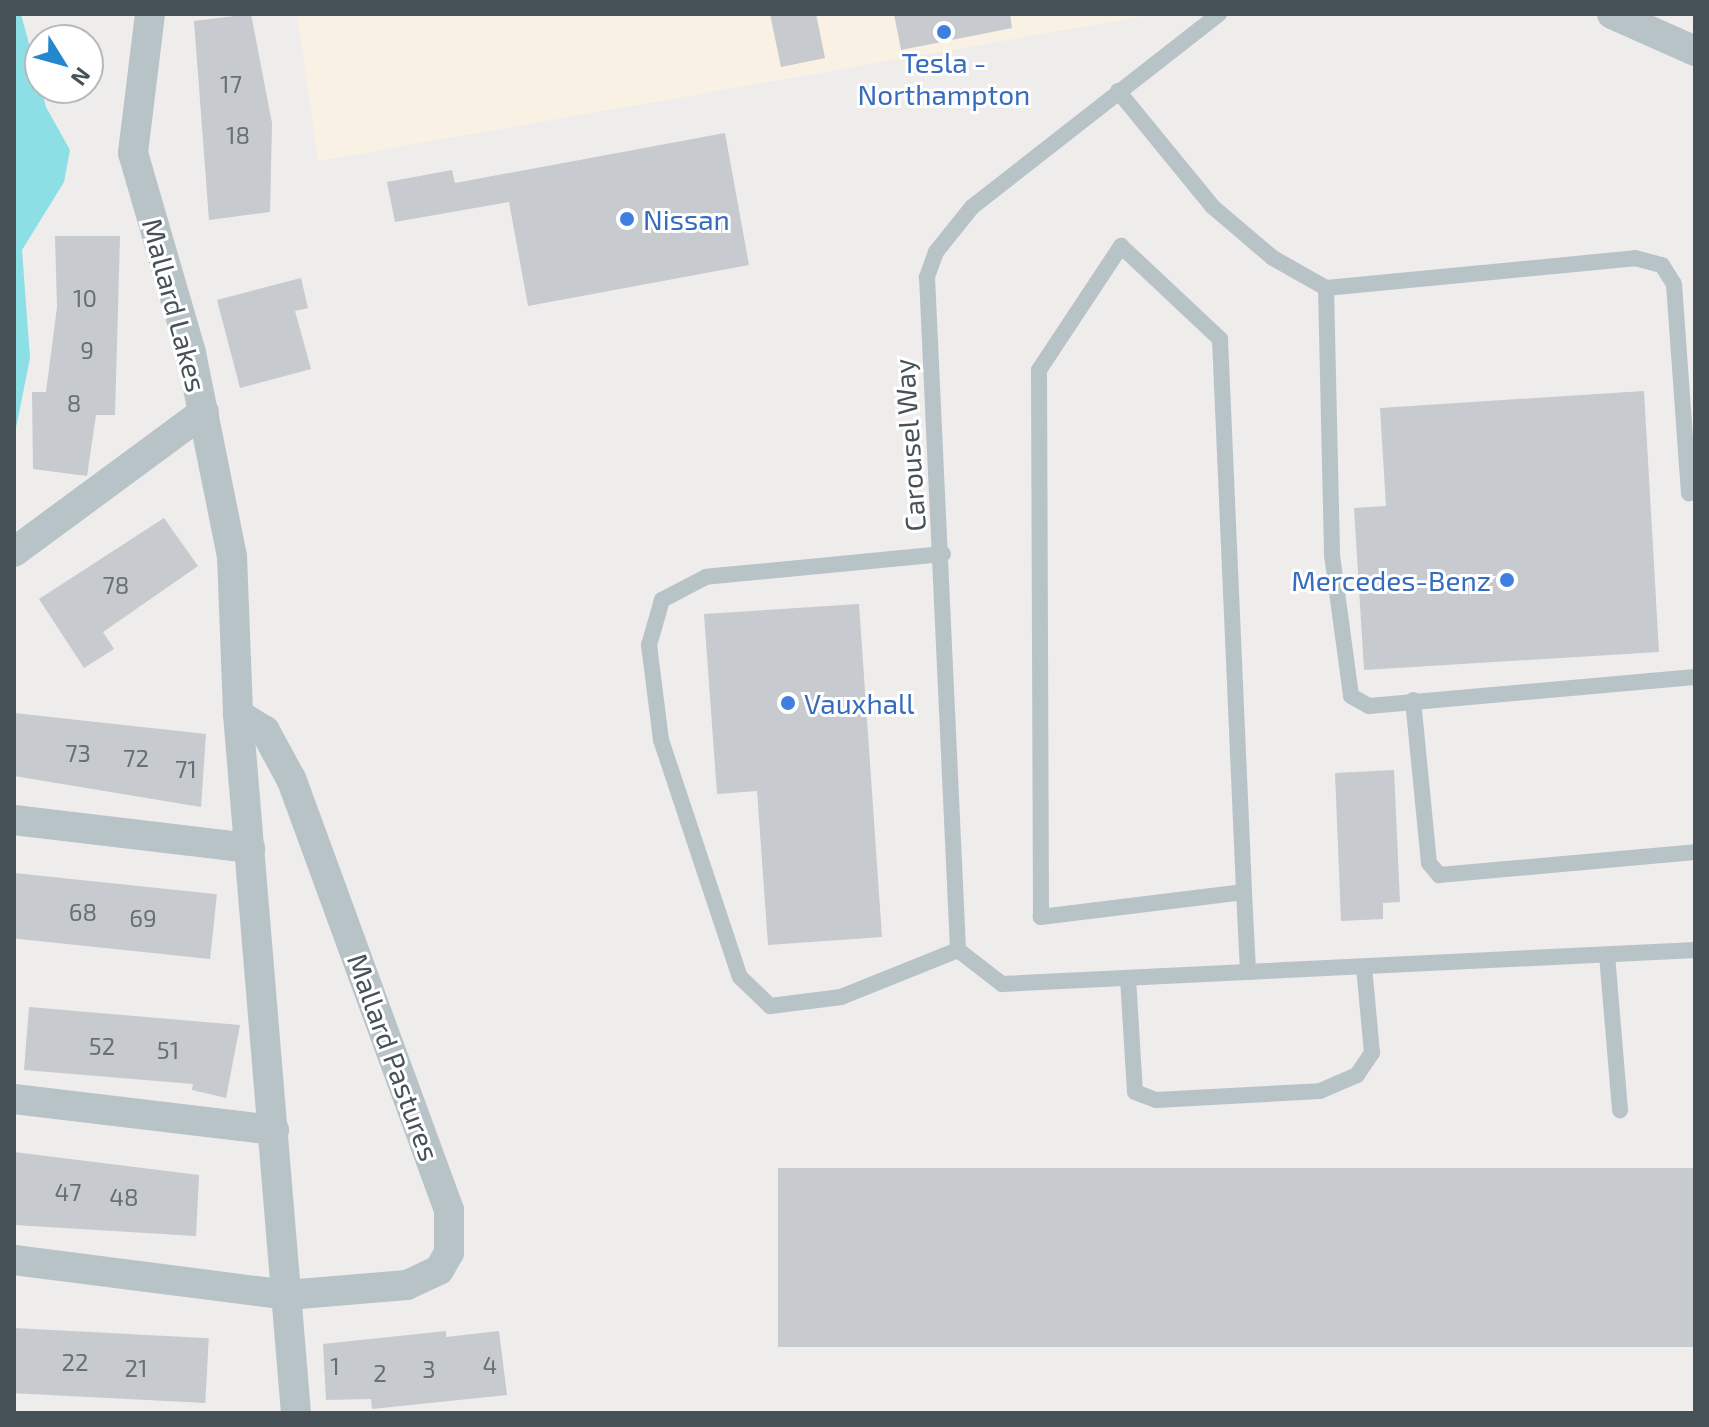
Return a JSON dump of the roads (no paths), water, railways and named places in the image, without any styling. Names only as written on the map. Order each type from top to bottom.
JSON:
[{"type":"street","name":"Mallard Lakes","points":[[14,552],[204,412],[133,153],[150,14]]},
{"type":"street","points":[[1612,14],[1695,51]]},
{"type":"street","points":[[204,412],[232,556],[238,714],[296,1413]]},
{"type":"street","name":"Mallard Pastures","points":[[14,1260],[287,1295],[407,1285],[439,1270],[454,1233],[291,779],[265,731],[238,714]]},
{"type":"street","points":[[14,820],[250,848]]},
{"type":"street","points":[[14,1099],[274,1130]]},
{"type":"lane","name":"Carousel Way","points":[[958,950],[943,554],[924,303],[936,252],[972,207],[1218,14]]},
{"type":"lane","points":[[1118,91],[1213,207],[1273,258],[1326,288],[1635,258],[1662,265],[1674,284],[1689,493]]},
{"type":"lane","points":[[1244,892],[1041,917],[1039,370],[1121,246],[1220,339],[1248,972]]},
{"type":"lane","points":[[1326,288],[1332,555],[1351,696],[1369,706],[1695,677]]},
{"type":"lane","points":[[943,554],[706,577],[662,600],[649,645],[661,740],[740,977],[770,1006],[841,997],[958,950],[1002,984],[1695,950]]},
{"type":"lane","points":[[1413,700],[1429,863],[1439,875],[1695,852]]},
{"type":"lane","points":[[1607,955],[1620,1110]]},
{"type":"lane","points":[[1128,978],[1135,1092],[1156,1100],[1320,1091],[1357,1075],[1372,1053],[1364,967]]},
{"type":"water","points":[[14,14],[21,14],[24,25],[24,104],[45,104],[70,150],[64,182],[22,250],[30,358],[14,438]]},
{"type":"place","name":"Tesla - Northampton","points":[[944,32]]},
{"type":"place","name":"Nissan","points":[[627,219]]},
{"type":"place","name":"Mercedes-Benz","points":[[1507,580]]},
{"type":"place","name":"Vauxhall","points":[[788,703]]}]
